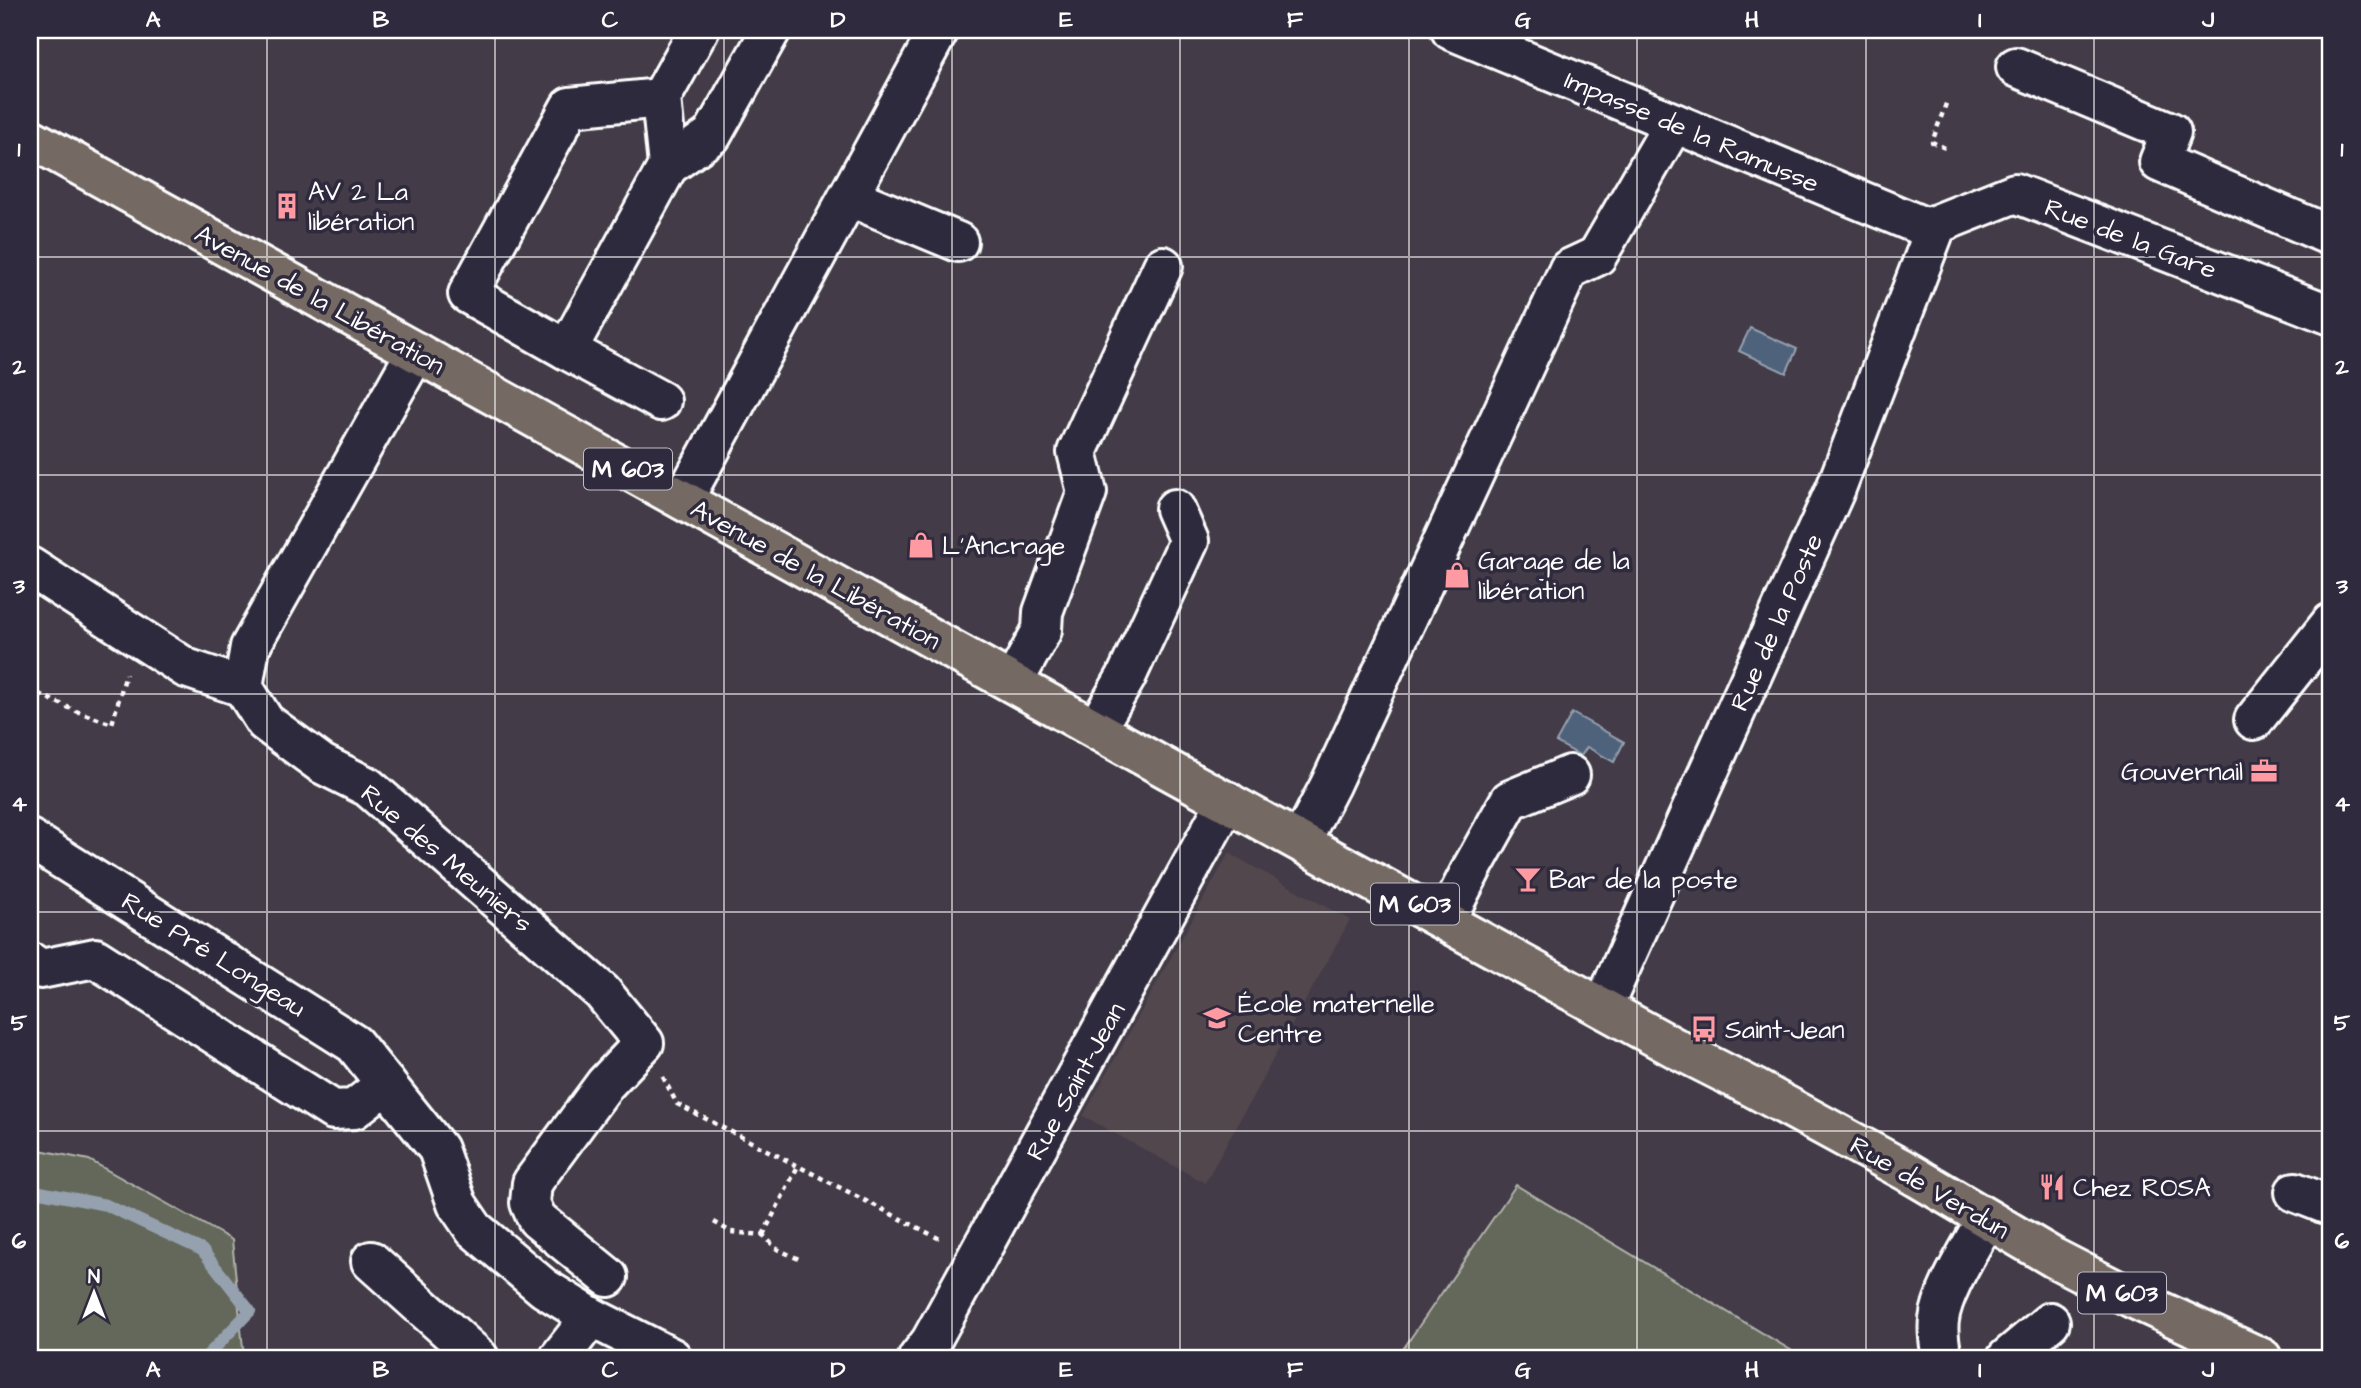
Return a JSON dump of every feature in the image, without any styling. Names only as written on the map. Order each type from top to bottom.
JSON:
[{"type":"main road","name":"Avenue de la Libération","points":[[30,138],[1227,802],[1603,1007]]},
{"type":"main road","name":"Rue de Verdun","points":[[1603,1007],[1908,1172],[2054,1258],[2262,1358]]},
{"type":"street","points":[[668,166],[661,98],[699,30]]},
{"type":"street","points":[[567,350],[668,166],[712,135],[771,30]]},
{"type":"street","points":[[683,500],[939,30]]},
{"type":"street","name":"Impasse de la Ramusse","points":[[1451,30],[1934,231]]},
{"type":"street","points":[[2016,67],[2171,132],[2159,162],[2331,236]]},
{"type":"street","points":[[661,98],[570,107],[468,294],[661,401]]},
{"type":"street","points":[[1301,841],[1336,772],[1569,269],[1597,256],[1674,123]]},
{"type":"street","name":"Rue de la Gare","points":[[1934,231],[1937,224],[2015,193],[2331,315]]},
{"type":"street","points":[[850,197],[958,242]]},
{"type":"street","name":"Rue de la Poste","points":[[1603,1007],[1836,488],[1934,231]]},
{"type":"street","points":[[1013,683],[1042,631],[1043,612],[1087,492],[1077,452],[1163,266]]},
{"type":"street","points":[[30,568],[186,668],[243,687],[250,647],[416,352]]},
{"type":"street","points":[[1096,729],[1126,677],[1189,541],[1175,509]]},
{"type":"street","points":[[2254,720],[2331,623]]},
{"type":"street","name":"Rue des Meuniers","points":[[243,687],[265,722],[322,764],[368,787],[602,992],[644,1042]]},
{"type":"street","points":[[1446,921],[1510,800],[1570,775]]},
{"type":"street","name":"Rue Saint-Jean","points":[[918,1358],[931,1341],[1227,802]]},
{"type":"street","name":"Rue Pré Longeau","points":[[30,839],[355,1044],[439,1149],[457,1204],[474,1229],[544,1288],[591,1317],[672,1358]]},
{"type":"street","points":[[30,962],[40,969],[95,958],[332,1110],[354,1109],[386,1084]]},
{"type":"street","points":[[608,1276],[537,1219],[530,1203],[532,1183],[605,1084],[644,1042]]},
{"type":"street","points":[[2295,1192],[2331,1206]]},
{"type":"street","points":[[1942,1358],[1938,1334],[1939,1316],[1953,1282],[1986,1219]]},
{"type":"street","points":[[371,1261],[479,1358]]},
{"type":"street","points":[[559,1358],[591,1317]]},
{"type":"street","points":[[2007,1358],[2050,1322]]},
{"type":"path","points":[[1945,148],[1932,142],[1947,101]]},
{"type":"path","points":[[30,690],[76,712],[112,724],[125,675],[148,642]]},
{"type":"path","points":[[644,1042],[677,1104],[976,1259]]},
{"type":"path","points":[[763,1235],[798,1166]]},
{"type":"path","points":[[715,1222],[730,1232],[763,1235],[776,1249],[802,1261]]},
{"type":"shaded area","name":"École maternelle Centre","points":[[1229,853],[1350,920],[1205,1183],[1083,1116]]},
{"type":"green space","points":[[30,1148],[89,1160],[232,1240],[244,1358],[30,1358]]},
{"type":"green space","points":[[1516,1185],[1804,1358],[1397,1358]]},
{"type":"water","points":[[1750,328],[1797,349],[1786,373],[1739,351]]},
{"type":"water","points":[[1572,713],[1624,742],[1614,762],[1587,747],[1581,756],[1556,742]]},
{"type":"waterway","points":[[30,1190],[106,1205],[202,1250],[250,1311],[207,1356],[209,1358]]},
{"type":"place","name":"AV 2 La libération","points":[[287,206]]},
{"type":"place","name":"L'Ancrage","points":[[921,545]]},
{"type":"place","name":"Garage de la libération","points":[[1457,575]]},
{"type":"place","name":"Gouvernail","points":[[2264,771]]},
{"type":"place","name":"Bar de la poste","points":[[1528,879]]},
{"type":"place","name":"École maternelle Centre","points":[[1217,1018]]},
{"type":"place","name":"Saint-Jean","points":[[1704,1029]]},
{"type":"place","name":"Chez ROSA","points":[[2052,1187]]}]
